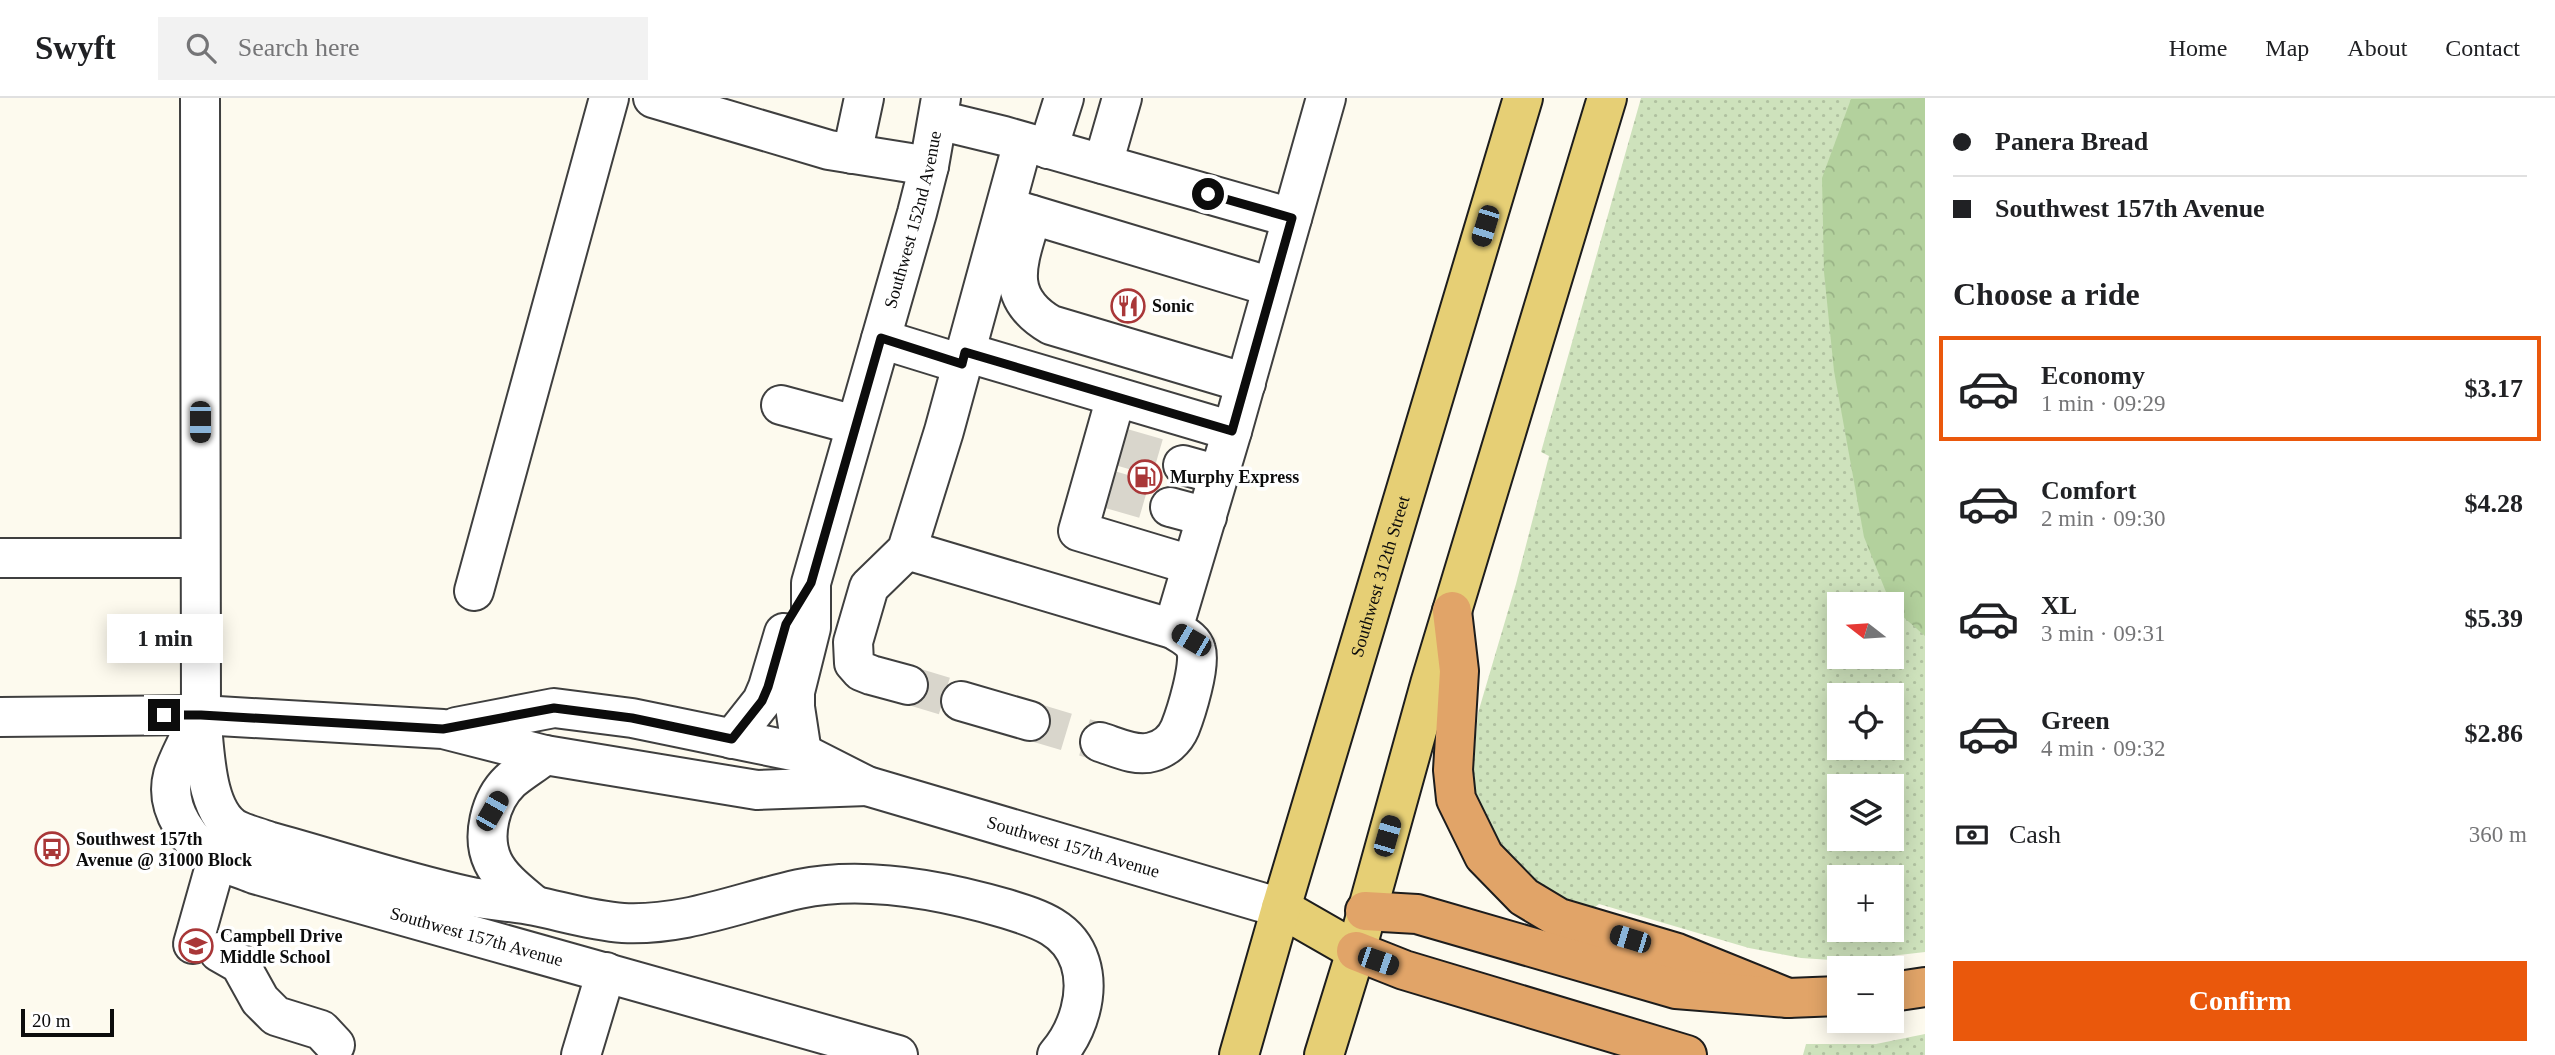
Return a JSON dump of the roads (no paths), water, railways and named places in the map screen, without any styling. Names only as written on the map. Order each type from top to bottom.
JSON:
[{"type":"highway","points":[[1452,611],[1459,670],[1453,771],[1456,799],[1484,856],[1524,897],[1559,918],[1677,953],[1788,998]]},
{"type":"highway","points":[[1365,911],[1418,914],[1676,989],[1788,998],[1827,996]]},
{"type":"highway","points":[[1356,951],[1404,970],[1687,1055]]},
{"type":"highway","points":[[1904,990],[1925,987]]},
{"type":"main road","name":"Southwest 312th Street","points":[[1239,1055],[1523,98]]},
{"type":"main road","points":[[1324,1055],[1452,611],[1607,98]]},
{"type":"main road","name":"Southwest 157th Avenue","points":[[1281,908],[1365,911]]},
{"type":"main road","name":"Southwest 157th Avenue","points":[[1281,908],[1356,951]]},
{"type":"street","points":[[200,98],[201,715]]},
{"type":"street","points":[[474,591],[609,98]]},
{"type":"street","points":[[852,153],[864,98]]},
{"type":"street","points":[[908,685],[862,671],[854,663],[853,642],[869,587],[907,550],[964,358],[1018,211],[1036,145],[1064,98]]},
{"type":"street","points":[[1103,164],[1122,98]]},
{"type":"street","points":[[1173,629],[1326,98]]},
{"type":"street","points":[[658,99],[829,150],[929,166]]},
{"type":"street","points":[[939,109],[1036,145],[1292,218]]},
{"type":"street","name":"Southwest 152nd Avenue","points":[[802,753],[795,692],[811,628],[811,583],[929,166],[939,109]]},
{"type":"street","points":[[1018,211],[1272,287]]},
{"type":"street","points":[[1018,211],[1018,293],[1038,317],[1051,325],[1246,383]]},
{"type":"street","points":[[881,338],[1116,397],[1232,431]]},
{"type":"street","points":[[1116,397],[1112,445],[1100,487],[1078,531],[1191,565]]},
{"type":"street","points":[[781,405],[855,425]]},
{"type":"street","points":[[1182,465],[1219,475]]},
{"type":"street","points":[[1170,507],[1207,517]]},
{"type":"street","points":[[907,550],[1173,629],[1191,640],[1197,651],[1197,667],[1179,729],[1172,740],[1162,749],[1137,754],[1100,742]]},
{"type":"street","points":[[0,558],[200,558]]},
{"type":"street","name":"Southwest 152nd Avenue","points":[[732,739],[762,701],[786,624],[811,583]]},
{"type":"street","points":[[961,701],[1031,721]]},
{"type":"street","name":"Southwest 157th Avenue","points":[[443,729],[554,708],[632,718],[802,753],[867,786],[1281,908]]},
{"type":"street","name":"Southwest 157th Avenue","points":[[0,717],[201,715],[443,729],[545,755],[757,790],[867,786]]},
{"type":"street","name":"Southwest 157th Avenue","points":[[201,715],[173,776],[173,801],[180,822],[197,845],[217,859],[254,874],[898,1055]]},
{"type":"street","name":"Southwest 157th Avenue","points":[[201,715],[211,793],[223,817],[236,829],[268,841],[468,897],[534,905],[624,923],[694,918],[800,889],[857,884],[934,891],[1035,918],[1059,930],[1076,948],[1084,974],[1084,998],[1066,1045],[1056,1055]]},
{"type":"street","points":[[534,905],[506,879],[493,862],[487,836],[492,811],[508,783],[545,755]]},
{"type":"street","points":[[217,859],[206,948],[240,964],[260,1000],[276,1016],[321,1030],[335,1045]]},
{"type":"street","points":[[581,1055],[606,972]]},
{"type":"tunnel","points":[[1121,447],[1183,465]]},
{"type":"tunnel","points":[[1108,489],[1170,507]]},
{"type":"tunnel","points":[[908,685],[961,701]]},
{"type":"tunnel","points":[[1030,721],[1100,742]]},
{"type":"place","name":"Sonic","points":[[1128,306]]},
{"type":"place","name":"Murphy Express","points":[[1145,477]]},
{"type":"place","name":"Southwest 157th Avenue @ 31000 Block","points":[[52,849]]},
{"type":"place","name":"Campbell Drive Middle School","points":[[196,946]]}]
